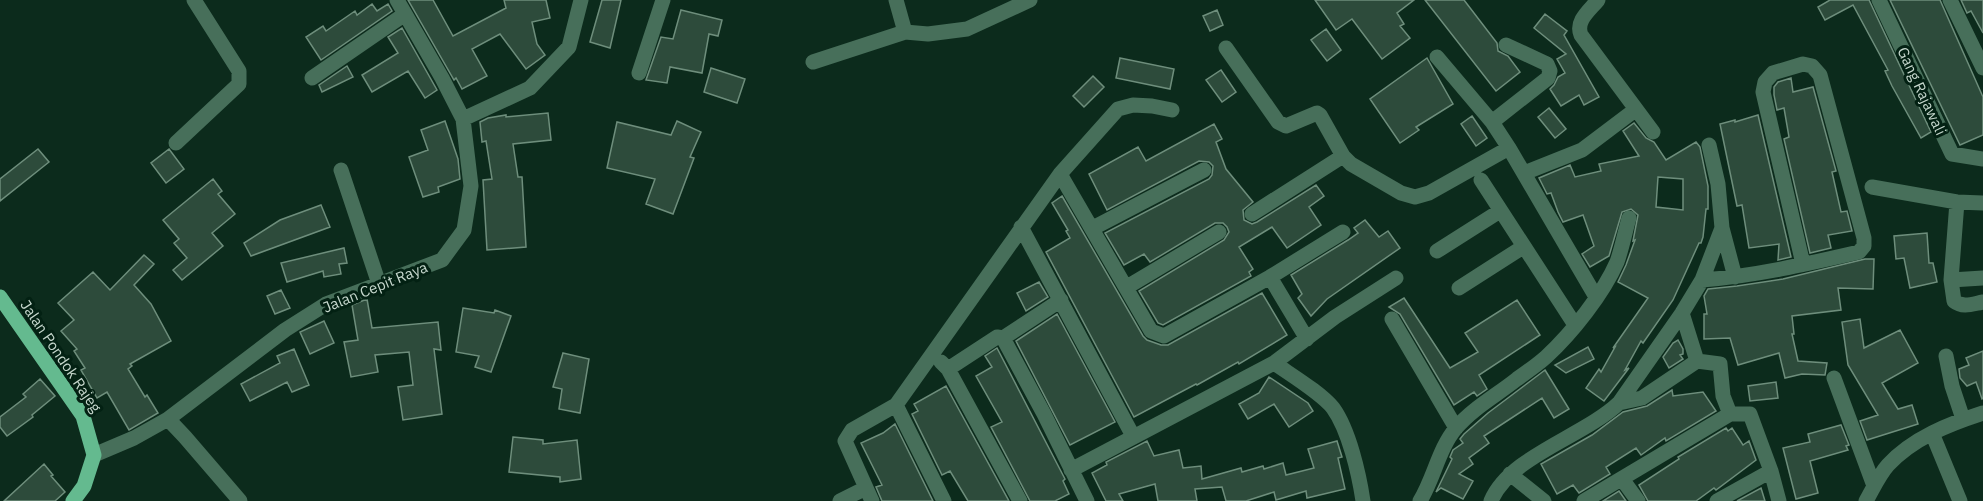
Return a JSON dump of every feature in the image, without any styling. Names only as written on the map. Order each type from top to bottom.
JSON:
[{"type":"main road","name":"Jalan Pondok Rajeg","points":[[0,297],[83,416],[94,455]]},
{"type":"main road","points":[[73,501],[84,486],[94,455]]},
{"type":"street","points":[[177,143],[239,84],[239,71],[194,0]]},
{"type":"street","points":[[396,0],[442,78],[463,119],[530,88],[569,47],[581,0]]},
{"type":"street","points":[[639,73],[663,0]]},
{"type":"street","points":[[896,0],[905,32]]},
{"type":"street","points":[[813,62],[905,32],[928,34],[967,29],[1030,0]]},
{"type":"street","name":"Gang Rajawali","points":[[1879,0],[1952,154],[1983,159]]},
{"type":"street","points":[[1950,0],[1983,68]]},
{"type":"street","points":[[1594,1],[1581,20],[1578,29],[1653,132]]},
{"type":"street","points":[[312,78],[405,14]]},
{"type":"street","points":[[1492,122],[1548,78],[1550,71],[1547,64],[1506,45]]},
{"type":"street","points":[[1226,48],[1278,122],[1286,126],[1317,112],[1343,156],[1351,164],[1401,193],[1415,197],[1429,194],[1509,148]]},
{"type":"street","points":[[1437,57],[1492,122],[1524,172],[1596,297]]},
{"type":"street","points":[[1702,280],[1735,277],[1803,264],[1858,252],[1864,246],[1820,75],[1812,66],[1803,64],[1773,73],[1765,82],[1763,92],[1803,264]]},
{"type":"street","points":[[840,501],[869,495],[845,441],[852,430],[896,405],[1060,174],[1118,109],[1133,105],[1172,110]]},
{"type":"street","points":[[1524,172],[1582,150],[1635,110]]},
{"type":"street","name":"Jalan Cepit Raya","points":[[94,455],[134,438],[168,419],[285,330],[326,304],[442,260],[464,230],[471,186],[463,119]]},
{"type":"street","points":[[1709,145],[1718,183],[1722,228],[1735,277]]},
{"type":"street","points":[[1252,214],[1343,156]]},
{"type":"street","points":[[341,170],[379,284]]},
{"type":"street","points":[[1093,228],[1204,170]]},
{"type":"street","points":[[1060,174],[1151,331],[1164,336],[1270,277],[1344,232]]},
{"type":"street","points":[[1481,180],[1575,325]]},
{"type":"street","points":[[1872,187],[1957,202],[1983,203]]},
{"type":"street","points":[[1957,202],[1951,280],[1954,301],[1966,306],[1983,302]]},
{"type":"street","points":[[1437,251],[1500,211]]},
{"type":"street","points":[[1420,501],[1428,488],[1445,446],[1456,428],[1476,409],[1546,356],[1575,325],[1596,297],[1608,280],[1618,259],[1629,218]]},
{"type":"street","points":[[1021,227],[1133,436]]},
{"type":"street","points":[[1491,501],[1510,474],[1527,461],[1597,422],[1619,403],[1682,313],[1702,280],[1722,228]]},
{"type":"street","points":[[1127,287],[1219,232]]},
{"type":"street","points":[[1459,288],[1523,247]]},
{"type":"street","points":[[1270,277],[1307,339]]},
{"type":"street","points":[[1071,470],[1274,363],[1352,305],[1396,278]]},
{"type":"street","points":[[1951,280],[1983,278]]},
{"type":"street","points":[[948,369],[997,337],[1003,338],[1061,300]]},
{"type":"street","points":[[1682,313],[1697,361]]},
{"type":"street","points":[[1392,318],[1456,428]]},
{"type":"street","points":[[1003,338],[1040,405],[1087,501]]},
{"type":"street","points":[[931,356],[948,369],[1020,501]]},
{"type":"street","points":[[1866,501],[1887,466],[1902,451],[1932,433],[1973,416],[1946,356]]},
{"type":"street","points":[[1619,403],[1642,398],[1697,361],[1720,364],[1723,396],[1730,414]]},
{"type":"street","points":[[1274,363],[1332,407],[1344,427],[1363,501]]},
{"type":"street","points":[[1834,378],[1874,486]]},
{"type":"street","points":[[896,405],[944,501]]},
{"type":"street","points":[[1584,501],[1730,414],[1750,414],[1771,471],[1779,501]]},
{"type":"street","points":[[168,419],[240,501]]},
{"type":"street","points":[[1932,433],[1960,501]]},
{"type":"street","points":[[1717,501],[1771,471]]},
{"type":"street","points":[[1510,474],[1544,501]]},
{"type":"street","points":[[1622,479],[1638,501]]},
{"type":"building","points":[[408,0],[433,0],[453,36],[506,8],[504,0],[546,0],[550,18],[532,22],[537,44],[545,55],[526,69],[500,34],[472,49],[487,76],[462,89],[456,78],[454,80]]},
{"type":"building","points":[[602,0],[621,0],[610,48],[590,42]]},
{"type":"building","points":[[1315,0],[1414,0],[1397,13],[1404,24],[1400,26],[1410,38],[1382,59],[1352,19],[1336,30]]},
{"type":"building","points":[[1425,0],[1464,0],[1497,43],[1498,51],[1508,56],[1520,72],[1496,91]]},
{"type":"building","points":[[1830,0],[1869,0],[1931,132],[1921,138],[1892,86],[1885,71],[1888,70],[1853,5],[1825,20],[1818,7]]},
{"type":"building","points":[[1890,0],[1940,0],[1983,97],[1983,135],[1960,145]]},
{"type":"building","points":[[1961,0],[1983,0],[1983,33],[1971,11],[1967,13]]},
{"type":"building","points":[[372,4],[377,11],[388,4],[392,11],[321,60],[306,37],[323,26],[326,31],[355,11],[357,15]]},
{"type":"building","points":[[681,10],[722,20],[718,36],[709,34],[702,73],[670,67],[667,83],[646,80],[661,37],[673,39]]},
{"type":"building","points":[[1217,10],[1223,25],[1210,31],[1203,16]]},
{"type":"building","points":[[1545,14],[1567,31],[1564,35],[1599,97],[1584,105],[1579,95],[1561,106],[1550,89],[1558,77],[1565,73],[1557,59],[1566,54],[1534,28]]},
{"type":"building","points":[[402,28],[437,90],[425,98],[408,71],[372,92],[362,75],[398,53],[388,37]]},
{"type":"building","points":[[1326,29],[1341,50],[1327,61],[1311,40]]},
{"type":"building","points":[[1120,58],[1174,69],[1170,89],[1116,78]]},
{"type":"building","points":[[1427,58],[1453,104],[1416,127],[1419,130],[1400,143],[1370,99]]},
{"type":"building","points":[[347,66],[353,77],[322,92],[319,85]]},
{"type":"building","points":[[711,68],[745,79],[737,103],[704,92]]},
{"type":"building","points":[[1221,70],[1236,92],[1222,102],[1206,80]]},
{"type":"building","points":[[1093,76],[1104,87],[1084,107],[1073,96]]},
{"type":"building","points":[[1791,78],[1793,92],[1813,87],[1836,171],[1832,172],[1841,212],[1847,211],[1852,231],[1828,235],[1831,248],[1810,253],[1784,139],[1789,137],[1784,108],[1777,110],[1774,95],[1774,87],[1778,82]]},
{"type":"building","points":[[1549,108],[1566,129],[1555,138],[1538,117]]},
{"type":"building","points":[[548,113],[551,140],[513,144],[518,177],[522,177],[526,247],[487,250],[483,180],[492,179],[486,141],[482,142],[480,122],[506,115],[506,117]]},
{"type":"building","points":[[1758,115],[1791,257],[1778,260],[1779,244],[1749,248],[1742,205],[1737,206],[1720,124]]},
{"type":"building","points":[[1472,116],[1487,138],[1476,146],[1461,124]]},
{"type":"building","points":[[445,121],[458,159],[460,179],[438,187],[439,192],[423,197],[409,157],[428,150],[421,130]]},
{"type":"building","points":[[677,121],[701,132],[690,157],[694,158],[673,214],[646,204],[655,179],[607,168],[617,122],[671,135]]},
{"type":"building","points":[[1634,123],[1646,138],[1654,142],[1666,160],[1696,142],[1700,147],[1708,186],[1708,209],[1706,209],[1701,243],[1673,300],[1643,343],[1641,341],[1625,370],[1629,368],[1604,401],[1586,388],[1599,369],[1601,372],[1615,347],[1613,348],[1648,298],[1618,282],[1635,240],[1633,241],[1638,215],[1631,209],[1622,212],[1609,256],[1590,267],[1582,254],[1594,246],[1583,215],[1563,222],[1551,193],[1547,194],[1539,178],[1570,165],[1575,177],[1601,171],[1599,164],[1639,156],[1623,131]],"holes":[[[1658,177],[1683,179],[1683,210],[1656,207]]]},
{"type":"building","points":[[1214,124],[1222,139],[1216,142],[1226,169],[1253,202],[1243,210],[1244,220],[1252,224],[1257,222],[1316,185],[1324,196],[1309,207],[1321,225],[1287,248],[1272,227],[1239,247],[1253,269],[1249,272],[1251,276],[1163,325],[1158,323],[1139,291],[1224,240],[1229,232],[1227,227],[1223,223],[1215,223],[1150,262],[1144,254],[1124,265],[1105,233],[1209,179],[1213,166],[1209,162],[1199,161],[1107,210],[1089,174],[1138,147],[1146,161]]},
{"type":"building","points":[[38,149],[49,162],[0,201],[0,179]]},
{"type":"building","points":[[169,149],[184,169],[166,183],[151,163]]},
{"type":"building","points":[[213,179],[222,191],[218,194],[235,214],[212,233],[223,246],[182,280],[173,270],[187,258],[174,243],[179,239],[163,220]]},
{"type":"building","points":[[1062,196],[1147,340],[1168,345],[1262,293],[1287,335],[1239,364],[1238,362],[1134,417],[1046,252],[1070,238],[1066,231],[1068,230],[1052,203]]},
{"type":"building","points":[[321,205],[330,227],[251,256],[244,243],[280,220]]},
{"type":"building","points":[[1365,220],[1379,237],[1388,231],[1400,248],[1327,299],[1311,316],[1298,298],[1302,294],[1291,275],[1358,233],[1354,228]]},
{"type":"building","points":[[1927,233],[1929,263],[1933,263],[1937,282],[1910,288],[1904,258],[1896,259],[1894,236]]},
{"type":"building","points":[[344,248],[347,263],[339,264],[341,274],[324,277],[323,271],[287,282],[281,263]]},
{"type":"building","points":[[144,255],[154,264],[134,285],[151,304],[171,341],[130,364],[132,366],[128,369],[158,413],[129,430],[107,392],[97,398],[81,370],[85,368],[74,351],[77,349],[61,331],[74,320],[58,303],[93,272],[110,290]]},
{"type":"building","points":[[1865,259],[1874,259],[1873,289],[1838,288],[1841,310],[1792,316],[1794,334],[1792,334],[1798,361],[1827,363],[1825,375],[1802,374],[1785,378],[1779,353],[1738,365],[1730,338],[1704,339],[1704,314],[1707,314],[1704,296],[1708,289],[1783,279]]},
{"type":"building","points":[[1039,282],[1048,297],[1026,311],[1017,293]]},
{"type":"building","points":[[281,290],[290,308],[275,314],[267,296]]},
{"type":"building","points":[[1404,298],[1450,368],[1478,352],[1465,333],[1517,300],[1540,335],[1479,375],[1487,389],[1477,396],[1474,392],[1454,405],[1400,314],[1389,307]]},
{"type":"building","points":[[367,299],[372,328],[438,322],[441,350],[434,349],[442,414],[403,420],[398,387],[413,385],[409,352],[375,355],[378,372],[351,377],[344,342],[358,340],[352,305]]},
{"type":"building","points":[[463,308],[494,313],[495,310],[511,316],[491,372],[475,367],[479,356],[456,352]]},
{"type":"building","points":[[1057,314],[1115,422],[1070,445],[1016,341]]},
{"type":"building","points":[[1860,319],[1864,348],[1900,330],[1918,363],[1882,383],[1898,409],[1912,405],[1918,424],[1867,440],[1860,421],[1878,415],[1848,365],[1842,322]]},
{"type":"building","points":[[324,321],[334,343],[310,354],[300,332]]},
{"type":"building","points":[[1678,340],[1683,349],[1683,354],[1680,355],[1683,359],[1669,368],[1663,357]]},
{"type":"building","points":[[1588,347],[1594,359],[1566,373],[1555,365]]},
{"type":"building","points":[[997,348],[1065,479],[1063,481],[1069,494],[1055,501],[1030,501],[991,427],[1002,422],[976,376],[992,367],[985,356]]},
{"type":"building","points":[[294,349],[309,385],[292,392],[287,382],[250,401],[241,384],[280,363],[277,356]]},
{"type":"building","points":[[1983,351],[1982,399],[1976,382],[1967,386],[1960,378],[1959,369],[1969,365],[1966,358]]},
{"type":"building","points":[[563,353],[589,359],[580,413],[559,409],[562,389],[553,387]]},
{"type":"building","points":[[1545,370],[1569,409],[1554,418],[1542,398],[1484,436],[1489,443],[1469,458],[1473,464],[1459,474],[1473,481],[1463,499],[1441,488],[1436,492],[1452,459],[1450,457],[1453,450],[1463,443],[1460,439],[1464,434]]},
{"type":"building","points":[[1269,377],[1308,403],[1313,411],[1289,427],[1274,404],[1248,419],[1239,404],[1259,393]]},
{"type":"building","points":[[40,379],[55,396],[32,415],[33,417],[7,436],[0,427],[0,417],[26,397],[23,394]]},
{"type":"building","points":[[1776,382],[1778,398],[1750,401],[1748,386]]},
{"type":"building","points":[[946,386],[1009,501],[968,501],[950,471],[942,475],[912,414],[918,411],[914,404]]},
{"type":"building","points":[[1672,390],[1673,396],[1703,392],[1716,411],[1666,441],[1665,438],[1641,455],[1636,448],[1606,467],[1610,474],[1579,493],[1573,485],[1557,494],[1541,464],[1592,435],[1623,412],[1647,406]]},
{"type":"building","points":[[895,424],[933,501],[882,501],[876,487],[882,485],[861,443],[883,433]]},
{"type":"building","points":[[1841,425],[1849,445],[1846,446],[1848,450],[1810,461],[1818,493],[1796,499],[1783,448],[1810,442],[1808,434]]},
{"type":"building","points":[[1726,428],[1728,431],[1732,428],[1743,445],[1749,441],[1756,460],[1716,490],[1714,488],[1696,501],[1648,501],[1639,485],[1679,459],[1678,457]]},
{"type":"building","points":[[513,437],[543,440],[543,444],[577,440],[581,479],[560,482],[560,477],[509,472]]},
{"type":"building","points":[[1147,441],[1154,456],[1179,450],[1183,468],[1201,466],[1202,479],[1241,468],[1242,472],[1283,463],[1286,475],[1314,468],[1308,449],[1337,441],[1342,457],[1338,458],[1345,489],[1307,498],[1306,491],[1276,500],[1274,492],[1246,501],[1226,501],[1222,487],[1195,489],[1197,501],[1158,501],[1155,484],[1119,494],[1123,501],[1106,501],[1092,473],[1107,465],[1106,462]]},
{"type":"building","points":[[44,464],[65,492],[55,501],[4,501]]},
{"type":"building","points":[[1761,488],[1765,501],[1737,501]]},
{"type":"building","points":[[1619,491],[1626,501],[1603,501]]}]
